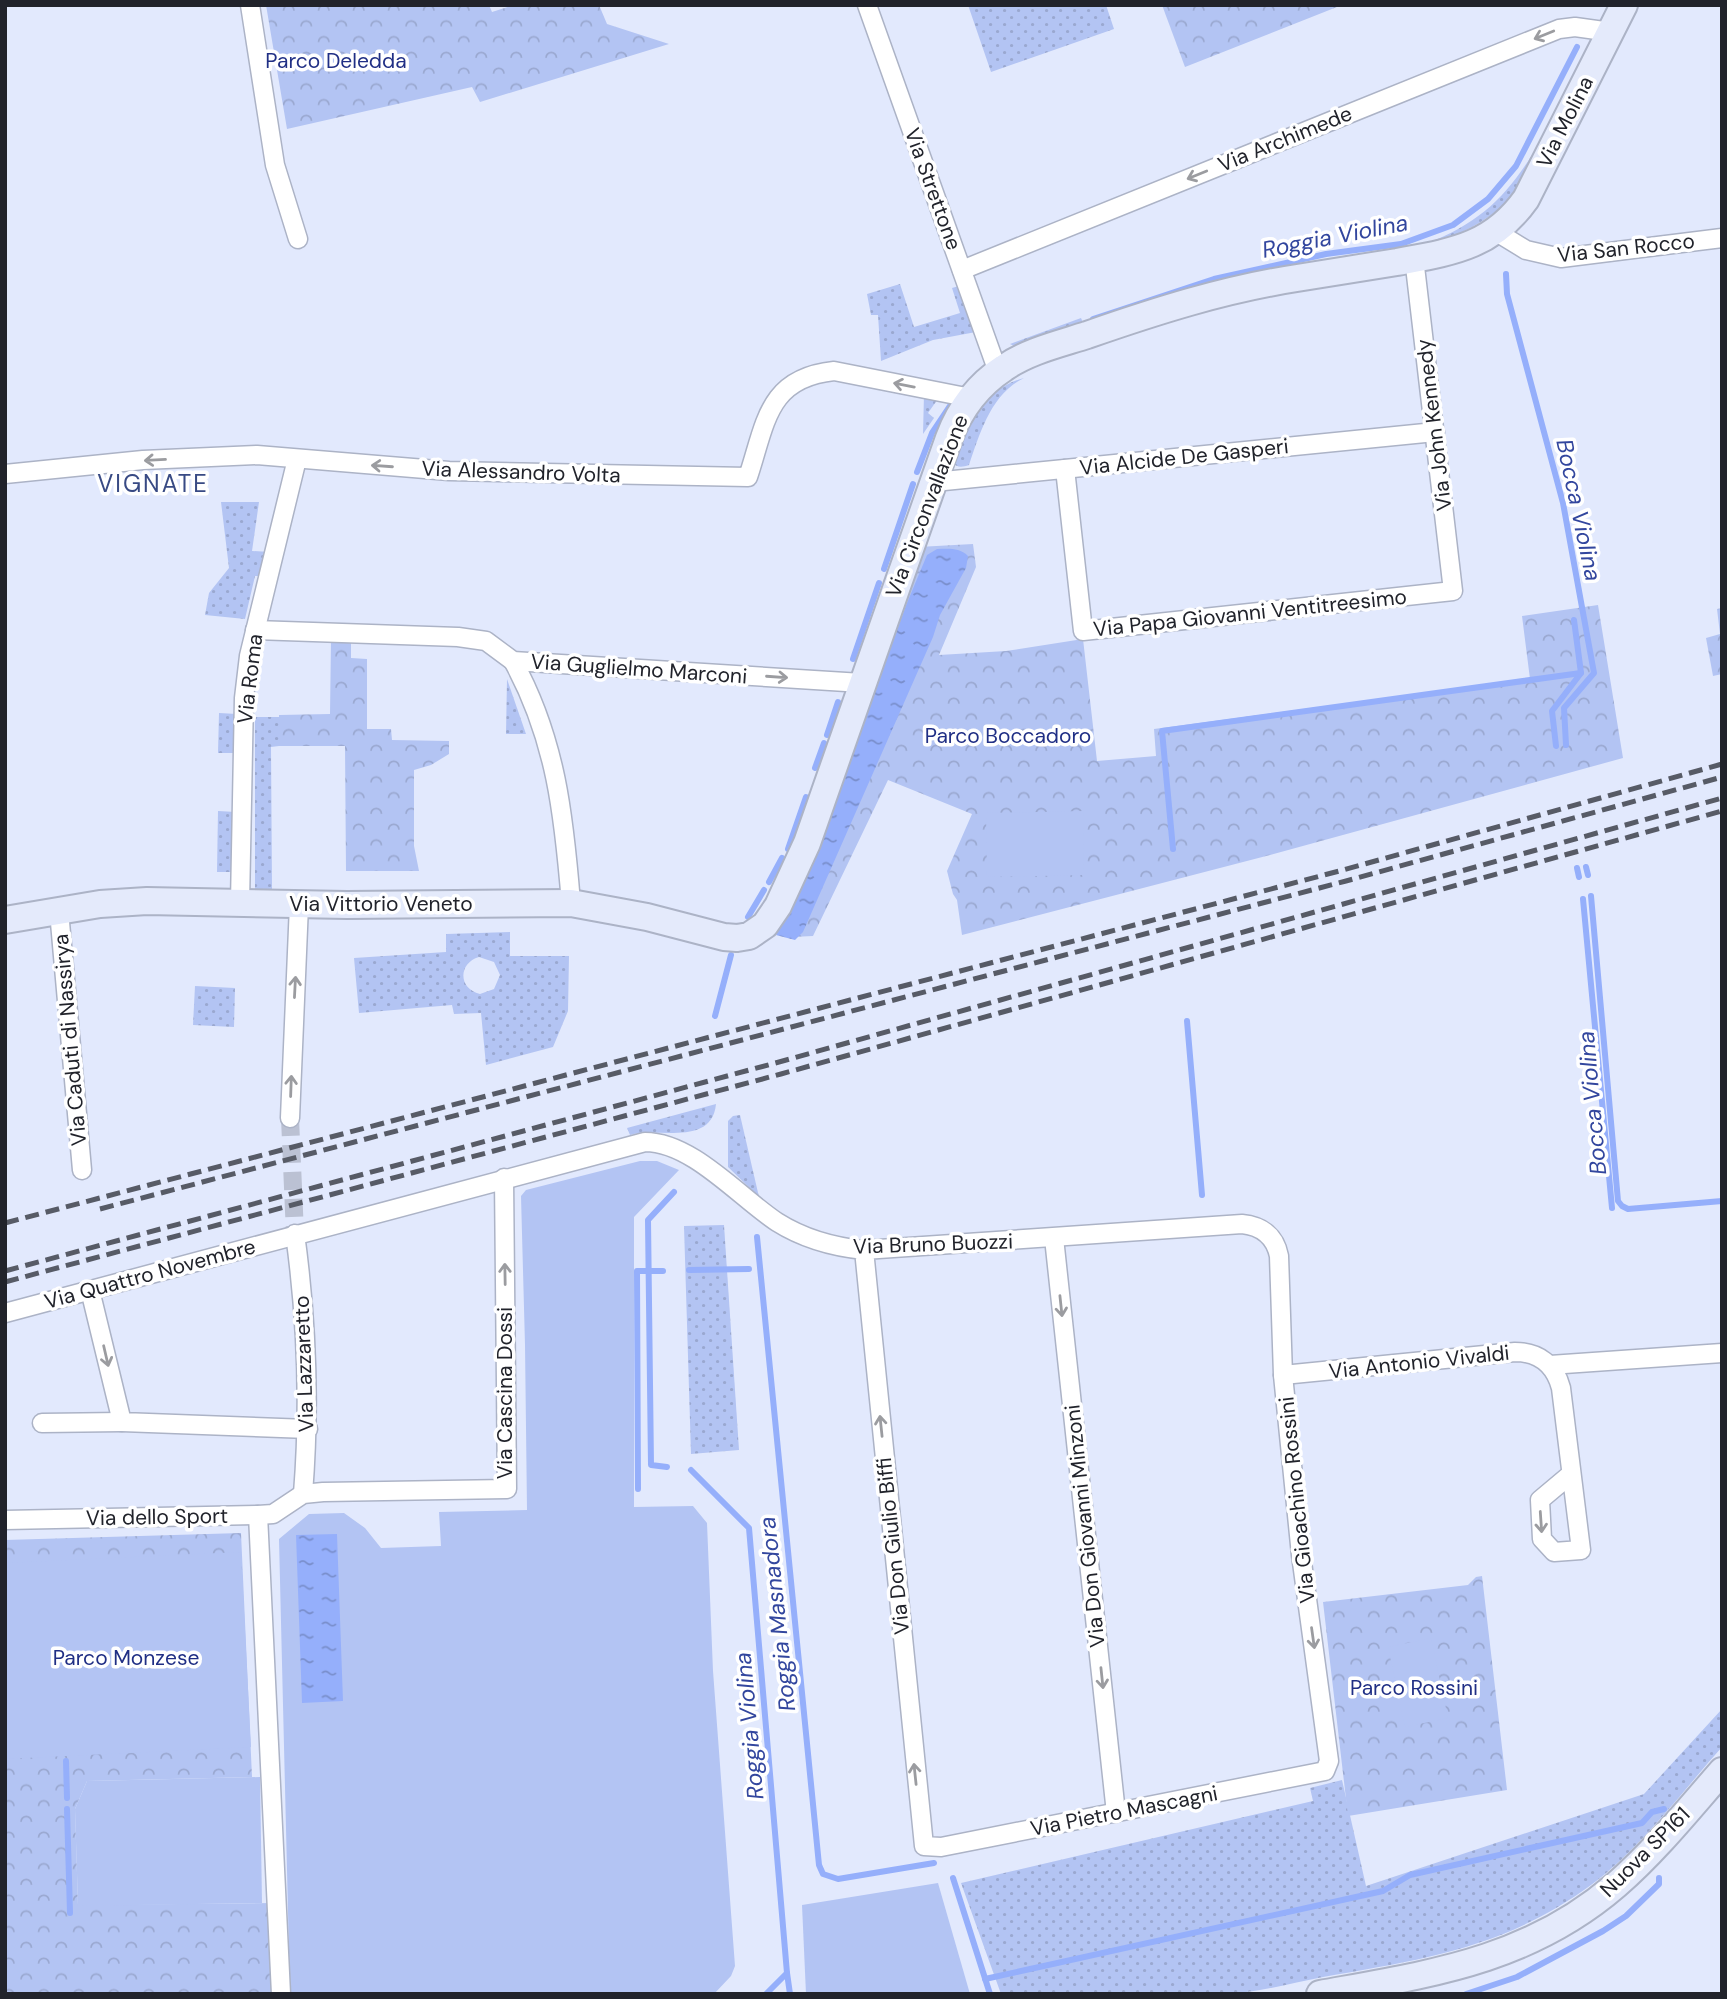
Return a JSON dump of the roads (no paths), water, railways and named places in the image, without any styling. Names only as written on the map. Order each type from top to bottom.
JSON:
[{"type":"street","points":[[250,5],[275,165],[298,239]]},
{"type":"street","name":"Via Strettone","points":[[867,5],[998,372]]},
{"type":"street","name":"Via Molina","points":[[1495,231],[1517,211],[1530,193],[1624,5]]},
{"type":"street","name":"Via Archimede","points":[[962,270],[1559,29],[1575,27],[1611,32]]},
{"type":"street","name":"Via San Rocco","points":[[1495,231],[1526,250],[1561,258],[1722,238]]},
{"type":"street","name":"Via Circonvallazione","points":[[754,934],[765,925],[778,906],[807,844],[951,431],[971,398],[998,372],[1032,354],[1188,302],[1285,280],[1463,248],[1495,231]]},
{"type":"street","name":"Via John Kennedy","points":[[1415,258],[1453,591]]},
{"type":"street","name":"Via Alessandro Volta","points":[[5,474],[193,457],[257,455],[449,471],[748,477],[777,397],[788,386],[805,376],[834,371],[971,398]]},
{"type":"street","name":"Via Alcide De Gasperi","points":[[934,482],[1435,432]]},
{"type":"street","name":"Via Roma","points":[[240,903],[244,698],[255,630],[297,459]]},
{"type":"street","name":"Via Papa Giovanni Ventitreesimo","points":[[1065,469],[1083,631],[1453,591]]},
{"type":"street","name":"Via Guglielmo Marconi","points":[[255,630],[477,639],[492,644],[513,661],[862,683]]},
{"type":"street","points":[[513,661],[536,708],[553,760],[562,800],[571,903]]},
{"type":"street","name":"Via Vittorio Veneto","points":[[5,920],[100,904],[147,901],[299,905],[571,903],[648,917],[724,937],[737,938],[754,934]]},
{"type":"street","points":[[289,1118],[299,905]]},
{"type":"street","name":"Via Caduti di Nassirya","points":[[59,911],[82,1170]]},
{"type":"street","name":"Via Bruno Buozzi","points":[[295,1234],[645,1142],[663,1143],[685,1153],[789,1229],[830,1245],[864,1250],[1242,1224],[1255,1226],[1268,1234]]},
{"type":"street","name":"Via Cascina Dossi","points":[[303,1494],[507,1489],[503,1178]]},
{"type":"street","name":"Via Lazzaretto","points":[[295,1234],[307,1356],[308,1429],[303,1494]]},
{"type":"street","name":"Via Quattro Novembre","points":[[5,1313],[295,1234]]},
{"type":"street","name":"Via Gioachino Rossini","points":[[1268,1234],[1276,1244],[1279,1256],[1283,1375],[1301,1555],[1329,1761],[1323,1771]]},
{"type":"street","name":"Via Don Giovanni Minzoni","points":[[1054,1238],[1116,1813]]},
{"type":"street","name":"Via Don Giulio Biffi","points":[[864,1250],[922,1842]]},
{"type":"street","points":[[90,1290],[122,1422]]},
{"type":"street","name":"Via Antonio Vivaldi","points":[[1283,1375],[1515,1352],[1536,1356],[1550,1366],[1722,1353]]},
{"type":"street","points":[[1550,1366],[1558,1377],[1561,1388],[1581,1550],[1554,1552],[1542,1539],[1540,1500],[1570,1474]]},
{"type":"street","points":[[42,1423],[122,1422],[308,1429]]},
{"type":"street","name":"Via dello Sport","points":[[5,1520],[258,1516],[273,1514],[303,1494]]},
{"type":"street","points":[[258,1516],[281,1994]]},
{"type":"street","name":"Via Pietro Mascagni","points":[[922,1842],[925,1847],[941,1847],[1323,1771]]},
{"type":"street","name":"Nuova SP161","points":[[1320,1994],[1447,1970],[1492,1957],[1539,1936],[1591,1904],[1632,1871],[1722,1771]]},
{"type":"water","points":[[937,549],[953,549],[965,553],[968,556],[966,568],[940,615],[933,637],[803,932],[795,940],[776,935],[819,843],[927,555]]},
{"type":"water","points":[[337,1534],[343,1701],[302,1703],[296,1535]]},
{"type":"waterway","name":"Roggia Violina","points":[[1093,319],[1214,279],[1326,254],[1401,244],[1453,225],[1488,199],[1516,166],[1577,47]]},
{"type":"waterway","name":"Bocca Violina","points":[[1506,274],[1507,294],[1563,503],[1594,673],[1564,708],[1566,745]]},
{"type":"waterway","name":"Roggia Violina","points":[[917,472],[932,433],[952,403]]},
{"type":"waterway","name":"Roggia Violina","points":[[884,569],[913,484]]},
{"type":"waterway","name":"Roggia Violina","points":[[853,659],[879,583]]},
{"type":"waterway","points":[[1556,746],[1552,711],[1581,673],[1574,620]]},
{"type":"waterway","points":[[1173,849],[1162,731],[1581,673]]},
{"type":"waterway","name":"Roggia Violina","points":[[827,735],[838,702]]},
{"type":"waterway","name":"Roggia Violina","points":[[815,768],[824,743]]},
{"type":"waterway","name":"Roggia Violina","points":[[788,849],[806,797]]},
{"type":"waterway","name":"Roggia Violina","points":[[769,882],[782,858]]},
{"type":"waterway","name":"Bocca Violina","points":[[1586,867],[1588,875]]},
{"type":"waterway","points":[[1577,868],[1579,877]]},
{"type":"waterway","name":"Roggia Violina","points":[[748,917],[764,890]]},
{"type":"waterway","name":"Bocca Violina","points":[[1591,896],[1618,1201],[1628,1209],[1722,1201]]},
{"type":"waterway","points":[[1583,899],[1612,1208]]},
{"type":"waterway","name":"Roggia Violina","points":[[715,1016],[731,955]]},
{"type":"waterway","points":[[1187,1021],[1202,1195]]},
{"type":"waterway","name":"Roggia Violina","points":[[667,1467],[651,1465],[648,1220],[674,1192]]},
{"type":"waterway","name":"Roggia Masnadora","points":[[757,1237],[819,1865],[823,1874],[838,1879],[934,1863]]},
{"type":"waterway","points":[[689,1270],[749,1269]]},
{"type":"waterway","points":[[638,1489],[637,1271],[663,1271]]},
{"type":"waterway","name":"Roggia Violina","points":[[691,1470],[749,1528],[787,1973],[766,1994]]},
{"type":"waterway","points":[[66,1761],[67,1798]]},
{"type":"waterway","points":[[67,1809],[70,1913]]},
{"type":"waterway","points":[[985,1979],[1383,1891],[1410,1875],[1642,1823],[1652,1812],[1664,1809]]},
{"type":"waterway","name":"Roggia Masnadora","points":[[953,1878],[990,1994]]},
{"type":"waterway","points":[[1466,1994],[1517,1977],[1603,1931],[1626,1916],[1659,1884],[1659,1878]]},
{"type":"waterway","points":[[787,1973],[790,1994]]},
{"type":"tunnel","points":[[290,1118],[295,1234]]},
{"type":"railway","points":[[5,1223],[1343,870],[1722,764]]},
{"type":"railway","points":[[100,1209],[1346,881],[1722,777]]},
{"type":"railway","points":[[5,1271],[779,1062],[1722,798]]},
{"type":"railway","points":[[5,1282],[781,1074],[1722,811]]},
{"type":"district","name":"VIGNATE","points":[[153,483]]},
{"type":"park label","name":"Parco Deledda","points":[[336,61]]},
{"type":"park label","name":"Parco Boccadoro","points":[[1008,736]]},
{"type":"park label","name":"Parco Monzese","points":[[126,1658]]},
{"type":"park label","name":"Parco Rossini","points":[[1414,1688]]}]
